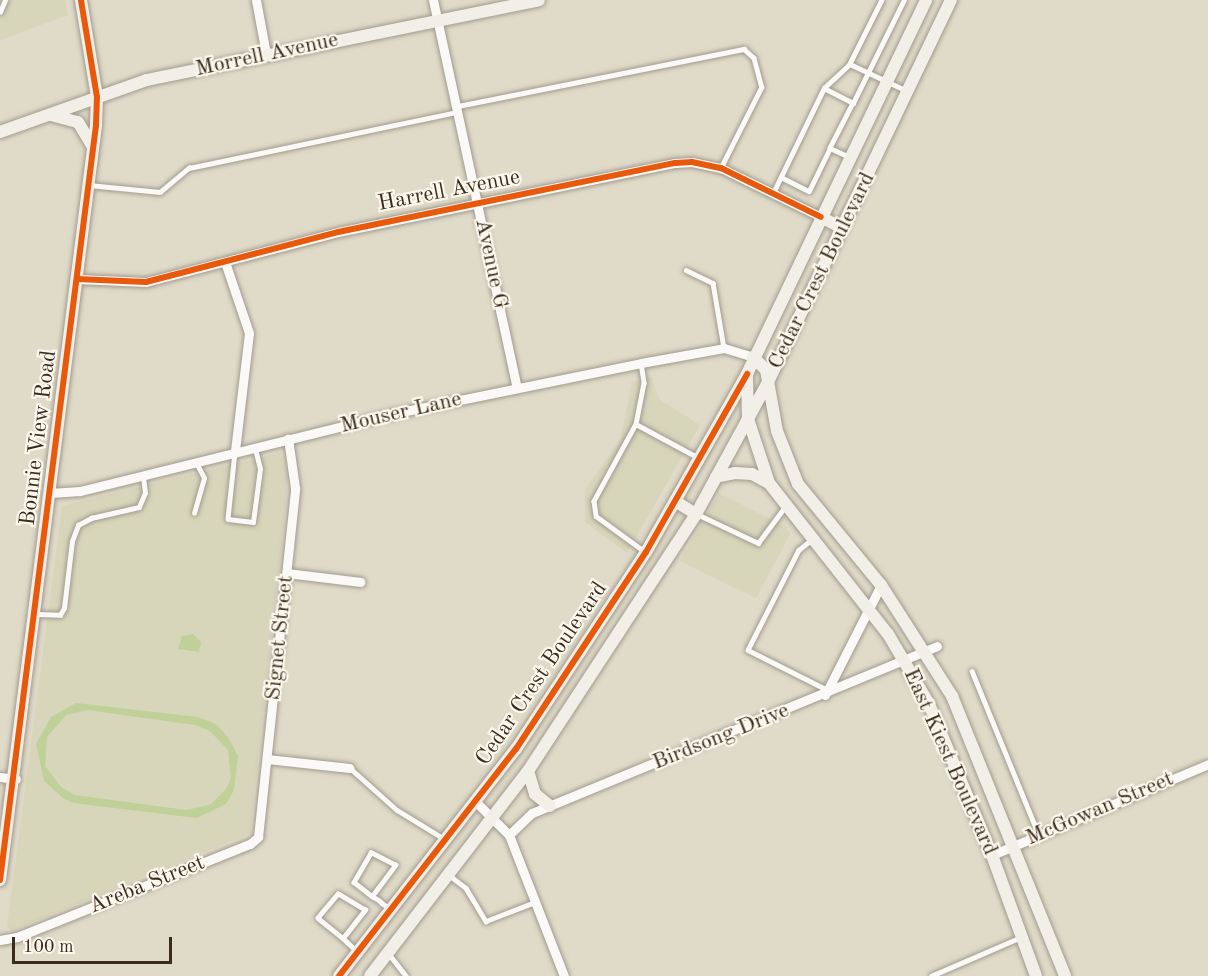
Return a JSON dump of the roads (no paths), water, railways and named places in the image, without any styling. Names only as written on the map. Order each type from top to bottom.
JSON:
[{"type":"street","name":"Bonnie View Road","points":[[0,880],[16,778],[94,148],[97,97],[81,0]]},
{"type":"street","points":[[256,0],[266,54]]},
{"type":"street","name":"Avenue G","points":[[433,0],[517,387]]},
{"type":"street","name":"Morrell Avenue","points":[[0,132],[147,80],[539,0]]},
{"type":"street","name":"Cedar Crest Boulevard","points":[[370,976],[528,771],[696,514],[768,382],[951,0]]},
{"type":"street","name":"Cedar Crest Boulevard","points":[[339,976],[522,740],[646,552],[747,374],[753,357],[887,81],[923,1]]},
{"type":"street","points":[[50,115],[78,122],[94,148]]},
{"type":"street","name":"Harrell Avenue","points":[[77,279],[146,282],[338,232],[675,163],[692,162],[721,168],[821,217]]},
{"type":"street","points":[[821,217],[842,228]]},
{"type":"street","points":[[225,262],[249,333],[235,451]]},
{"type":"street","name":"Mouser Lane","points":[[50,493],[80,491],[288,438],[517,387],[640,363],[724,348],[753,357]]},
{"type":"street","name":"East Kiest Boulevard","points":[[753,357],[761,362],[768,382],[777,431],[798,484],[932,649],[1014,845],[1065,976]]},
{"type":"street","name":"East Kiest Boulevard","points":[[747,374],[748,419],[769,483],[784,508],[869,607],[905,661],[929,705],[992,855],[1036,976]]},
{"type":"street","name":"Signet Street","points":[[258,837],[295,488],[288,438]]},
{"type":"street","points":[[716,477],[735,473],[752,474],[769,483]]},
{"type":"street","points":[[675,501],[696,514]]},
{"type":"street","points":[[646,552],[664,563]]},
{"type":"street","points":[[287,573],[360,582]]},
{"type":"street","points":[[826,692],[881,585]]},
{"type":"street","name":"Birdsong Drive","points":[[509,835],[532,813],[932,649]]},
{"type":"street","points":[[267,759],[350,768]]},
{"type":"street","name":"McGowan Street","points":[[992,855],[1208,764]]},
{"type":"street","points":[[528,771],[535,794],[550,806]]},
{"type":"street","points":[[0,777],[16,778]]},
{"type":"street","points":[[476,802],[493,816],[509,835],[564,976]]},
{"type":"street","name":"Areba Street","points":[[0,940],[17,937],[250,844],[258,837]]},
{"type":"lane","points":[[0,12],[5,0]]},
{"type":"lane","points":[[773,193],[824,88],[850,64],[882,0]]},
{"type":"lane","points":[[781,177],[809,190],[904,0]]},
{"type":"lane","points":[[89,185],[160,192],[189,168],[744,49],[754,57],[762,87],[721,168]]},
{"type":"lane","points":[[850,64],[908,91]]},
{"type":"lane","points":[[824,88],[853,103]]},
{"type":"lane","points":[[831,148],[850,157]]},
{"type":"lane","points":[[686,270],[713,284],[724,348]]},
{"type":"lane","points":[[640,363],[644,382],[636,424],[594,501],[596,516],[646,552]]},
{"type":"lane","points":[[636,424],[700,458]]},
{"type":"lane","points":[[235,451],[228,519],[253,522],[257,514],[260,469],[254,446]]},
{"type":"lane","points":[[194,513],[204,478],[195,460]]},
{"type":"lane","points":[[37,614],[60,615],[64,608],[72,541],[78,525],[91,518],[139,507],[146,494],[142,474]]},
{"type":"lane","points":[[696,514],[758,543],[784,508]]},
{"type":"lane","points":[[812,540],[799,550],[748,650],[826,692]]},
{"type":"lane","points":[[972,671],[1039,835]]},
{"type":"lane","points":[[350,768],[397,810],[446,840]]},
{"type":"lane","points":[[372,896],[395,865],[371,853],[354,882],[372,896],[392,909]]},
{"type":"lane","points":[[449,875],[466,888],[486,921],[535,902]]},
{"type":"lane","points":[[343,938],[365,910],[338,894],[318,918],[358,951]]},
{"type":"lane","points":[[931,976],[1021,937]]},
{"type":"lane","points":[[388,953],[406,976]]}]
